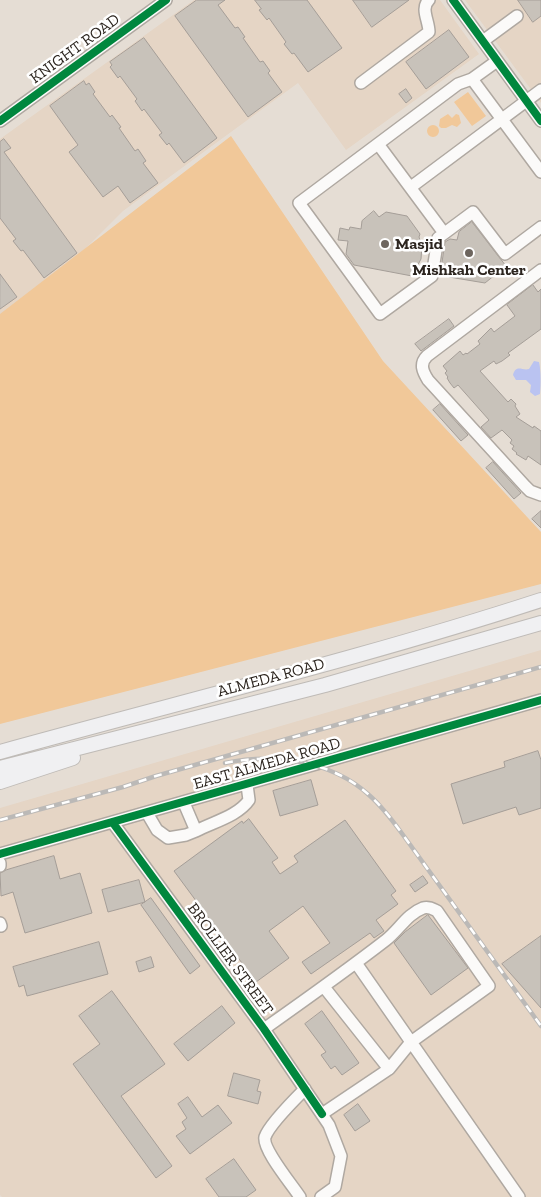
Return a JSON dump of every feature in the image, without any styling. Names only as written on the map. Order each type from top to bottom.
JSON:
[{"type":"main road","name":"ALMEDA ROAD","points":[[0,752],[317,666],[489,617],[541,600]]},
{"type":"main road","name":"ALMEDA ROAD","points":[[0,768],[325,685],[541,623]]},
{"type":"main road","points":[[0,742],[91,727]]},
{"type":"main road","points":[[0,782],[75,757],[132,734]]},
{"type":"street","name":"KNIGHT ROAD","points":[[0,121],[166,0]]},
{"type":"street","points":[[361,83],[429,32],[429,24],[424,9],[429,0]]},
{"type":"street","points":[[453,0],[541,121]]},
{"type":"street","points":[[483,41],[517,16]]},
{"type":"street","points":[[497,61],[472,79],[458,84],[299,203],[380,314],[432,276],[438,238],[473,212],[504,254],[541,227]]},
{"type":"street","points":[[472,79],[541,172]]},
{"type":"street","points":[[411,188],[541,90]]},
{"type":"street","points":[[378,144],[444,233]]},
{"type":"street","points":[[541,270],[427,356],[422,362],[422,369],[428,380],[525,486],[530,491],[541,494]]},
{"type":"street","name":"EAST ALMEDA ROAD","points":[[0,854],[541,700]]},
{"type":"street","points":[[147,813],[157,830],[168,838],[186,835],[245,806],[248,800],[247,785]]},
{"type":"street","points":[[184,802],[196,831]]},
{"type":"street","name":"BROLLIER STREET","points":[[113,823],[264,1029],[329,1124],[341,1156],[335,1187],[321,1197]]},
{"type":"street","points":[[264,1029],[389,938],[400,924],[422,908],[429,906],[437,911],[489,986],[411,1042],[389,1069],[322,1114]]},
{"type":"street","points":[[356,963],[520,1197]]},
{"type":"street","points":[[324,987],[389,1069]]},
{"type":"street","points":[[300,1197],[274,1160],[266,1145],[265,1137],[290,1103],[305,1089]]},
{"type":"shaded area","points":[[194,0],[440,0],[479,54],[346,150],[298,83],[123,211],[75,259],[0,316],[0,139]]},
{"type":"shaded area","points":[[465,0],[541,0],[541,103]]},
{"type":"shaded area","points":[[468,92],[486,116],[472,126],[454,102]]},
{"type":"shaded area","points":[[448,114],[452,118],[456,114],[459,115],[461,123],[457,127],[452,125],[441,128],[439,126],[440,119]]},
{"type":"shaded area","points":[[433,125],[439,131],[433,137],[427,131]]},
{"type":"shaded area","points":[[231,136],[383,361],[541,532],[541,584],[0,724],[0,314]]},
{"type":"shaded area","points":[[541,650],[541,1197],[2,1197],[0,1195],[0,808]]},
{"type":"water","points":[[534,361],[539,362],[541,378],[540,394],[535,396],[530,392],[531,385],[526,380],[516,380],[513,375],[518,369],[529,369]]},
{"type":"building","points":[[197,0],[225,0],[218,5],[235,28],[238,27],[245,37],[243,38],[260,62],[263,61],[270,71],[268,73],[282,92],[248,117],[175,16]]},
{"type":"building","points":[[255,0],[307,0],[342,48],[308,72],[294,53],[292,54],[284,44],[286,42],[269,18],[267,20],[259,10],[261,9]]},
{"type":"building","points":[[353,0],[409,0],[372,27]]},
{"type":"building","points":[[518,0],[541,0],[541,16],[533,22]]},
{"type":"building","points":[[449,30],[469,57],[426,89],[406,62]]},
{"type":"building","points":[[144,38],[217,138],[184,163],[169,143],[167,145],[159,135],[162,133],[144,109],[142,111],[135,101],[137,99],[120,76],[118,78],[110,67],[112,65],[110,62]]},
{"type":"building","points":[[84,81],[86,85],[89,83],[95,92],[93,94],[110,117],[112,115],[121,127],[119,128],[135,151],[138,149],[146,161],[143,163],[158,183],[130,203],[118,186],[103,197],[69,152],[78,145],[50,106]]},
{"type":"building","points":[[406,89],[412,98],[406,103],[399,94]]},
{"type":"building","points":[[4,139],[11,148],[4,152],[77,253],[44,278],[23,250],[21,251],[13,241],[16,239],[0,218],[0,142]]},
{"type":"building","name":"Masjid","points":[[374,211],[379,217],[386,212],[407,216],[420,234],[422,246],[421,259],[412,276],[354,265],[346,254],[348,241],[338,240],[340,228],[349,230],[350,227],[361,229],[362,221]]},
{"type":"building","name":"Mishkah Center","points":[[472,222],[506,266],[485,283],[443,276],[444,270],[441,269],[445,242],[450,239],[457,240],[459,232]]},
{"type":"building","points":[[0,274],[17,297],[0,309]]},
{"type":"building","points":[[533,285],[538,292],[541,289],[541,329],[508,353],[510,355],[502,361],[496,364],[494,361],[480,371],[508,402],[511,399],[516,404],[515,406],[520,414],[516,417],[541,431],[541,465],[528,456],[526,460],[516,454],[512,449],[514,446],[510,443],[512,440],[502,430],[491,438],[481,427],[489,420],[458,385],[454,388],[447,378],[445,373],[447,371],[443,366],[460,351],[463,355],[467,354],[480,344],[478,341],[491,328],[494,332],[515,316],[507,305]]},
{"type":"building","points":[[449,319],[454,326],[421,351],[415,344]]},
{"type":"building","points":[[440,404],[468,435],[461,441],[433,410]]},
{"type":"building","points":[[493,462],[521,493],[514,499],[486,468]]},
{"type":"building","points":[[541,511],[541,528],[532,519]]},
{"type":"building","points":[[538,751],[541,760],[541,808],[519,815],[516,807],[463,824],[451,784],[505,767],[504,762]]},
{"type":"building","points":[[311,780],[318,805],[280,816],[273,791]]},
{"type":"building","points":[[249,819],[278,858],[272,862],[280,874],[298,862],[294,856],[345,820],[396,891],[391,895],[398,904],[376,920],[384,931],[374,938],[370,933],[311,974],[302,962],[330,943],[303,906],[269,931],[289,958],[256,982],[174,871],[242,821],[243,823]]},
{"type":"building","points":[[54,856],[60,879],[80,873],[92,913],[25,933],[13,892],[1,896],[0,873]]},
{"type":"building","points":[[423,876],[428,883],[415,892],[410,885]]},
{"type":"building","points":[[139,880],[145,902],[108,912],[102,890]]},
{"type":"building","points":[[151,898],[200,966],[190,974],[141,905]]},
{"type":"building","points":[[428,915],[468,968],[431,995],[394,943]]},
{"type":"building","points":[[541,936],[541,1008],[502,964]]},
{"type":"building","points":[[99,942],[108,974],[27,996],[24,985],[19,987],[13,967]]},
{"type":"building","points":[[151,957],[154,967],[139,972],[136,962]]},
{"type":"building","points":[[112,991],[165,1064],[121,1096],[172,1166],[156,1178],[73,1064],[100,1044],[79,1016]]},
{"type":"building","points":[[222,1006],[235,1023],[188,1061],[174,1044]]},
{"type":"building","points":[[322,1011],[359,1063],[342,1075],[335,1066],[331,1069],[321,1055],[326,1052],[305,1024]]},
{"type":"building","points":[[234,1073],[260,1080],[257,1091],[261,1092],[258,1104],[228,1096]]},
{"type":"building","points":[[188,1097],[202,1117],[218,1105],[232,1123],[190,1154],[176,1136],[186,1129],[182,1122],[187,1118],[178,1104]]},
{"type":"building","points":[[358,1104],[370,1121],[355,1131],[344,1115]]},
{"type":"building","points":[[234,1159],[256,1190],[246,1197],[219,1197],[206,1179]]},
{"type":"railway","points":[[0,820],[123,787],[541,667]]},
{"type":"railway","points":[[225,763],[262,759],[301,762],[337,774],[354,783],[369,795],[398,828],[541,1026]]},
{"type":"cycle path","points":[[0,121],[166,0]]},
{"type":"cycle path","points":[[453,0],[541,121]]},
{"type":"cycle path","points":[[0,854],[541,700]]},
{"type":"cycle path","points":[[113,823],[264,1029],[322,1114]]},
{"type":"place","name":"Masjid","points":[[385,244]]},
{"type":"place","name":"Mishkah Center","points":[[469,253]]}]
